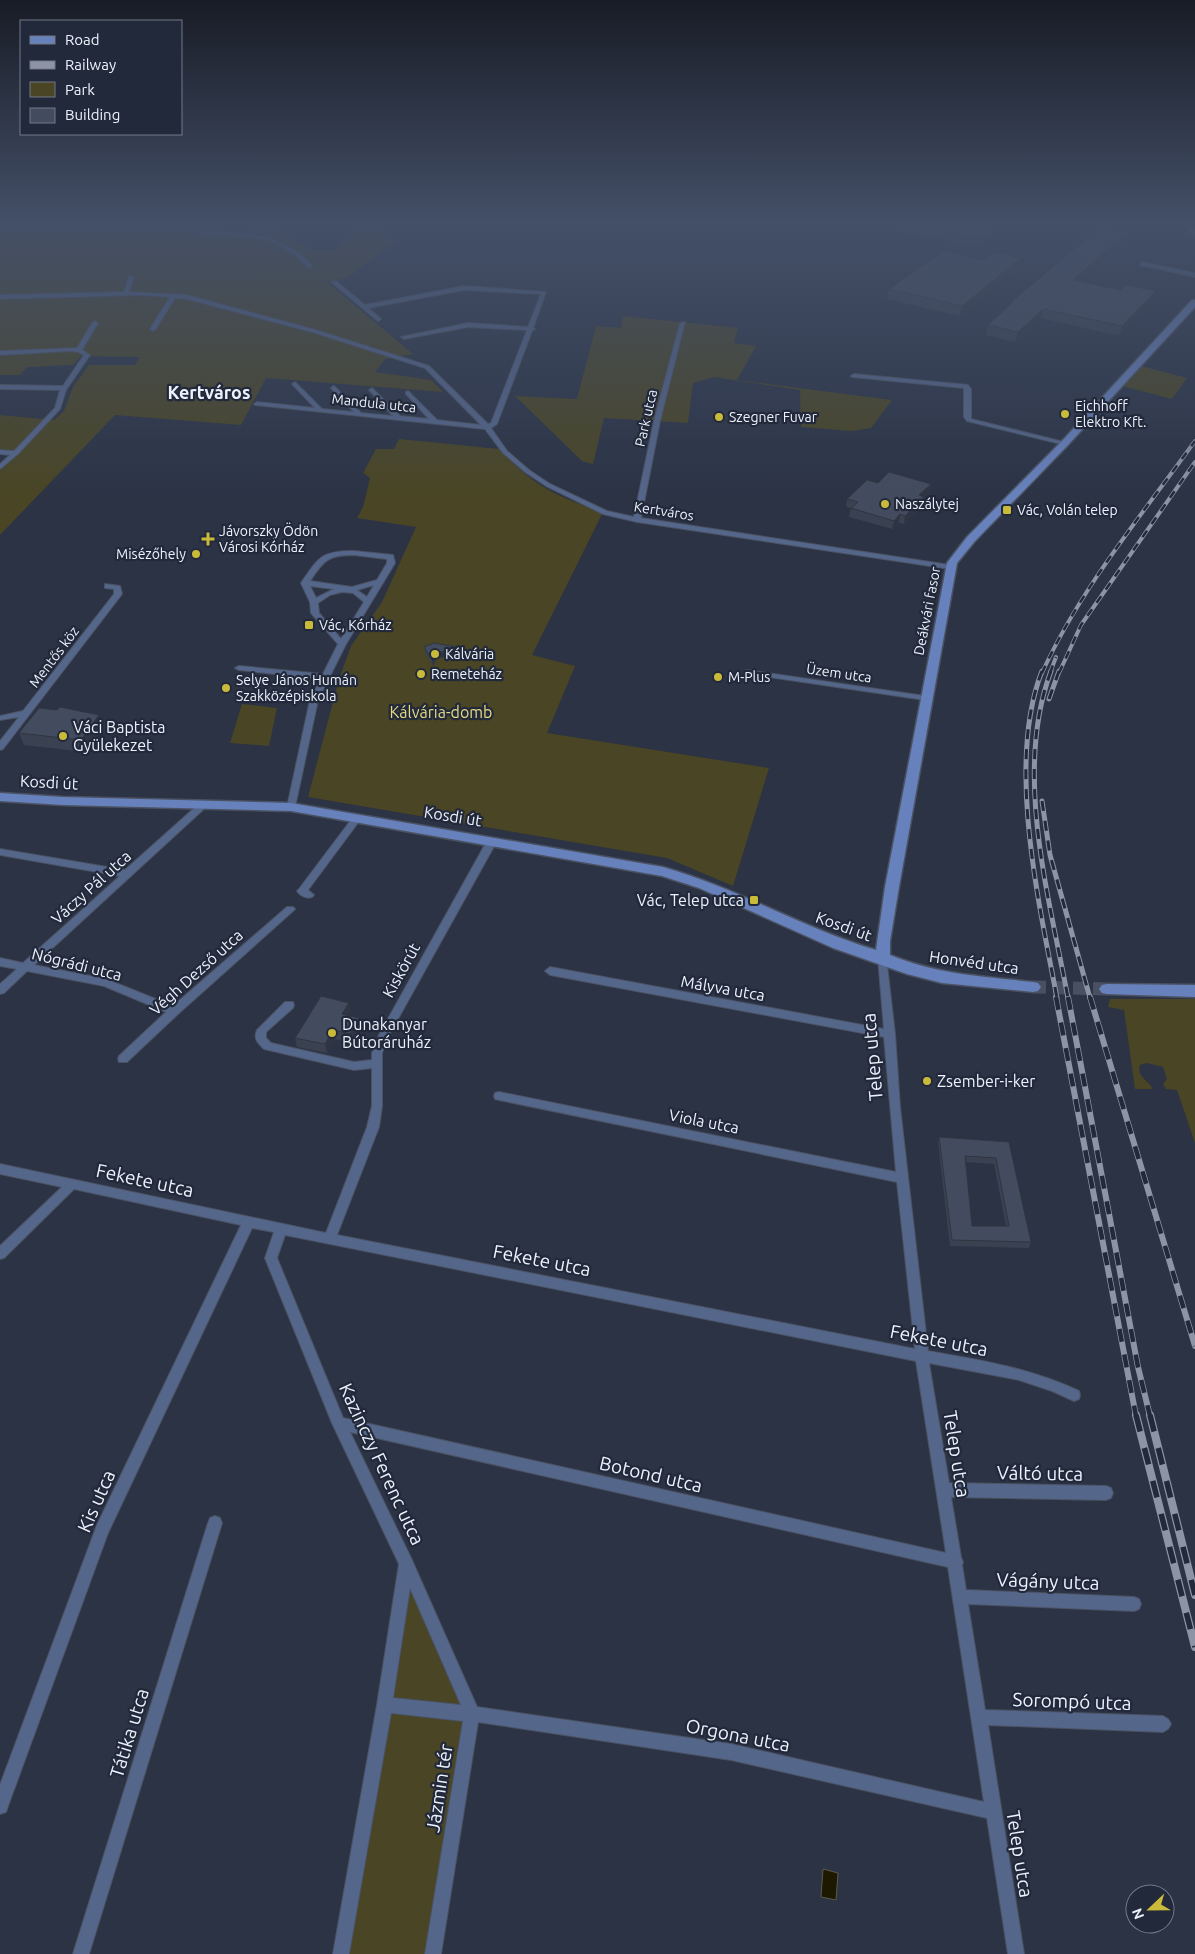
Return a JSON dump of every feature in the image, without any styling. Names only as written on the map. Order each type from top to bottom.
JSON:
[{"type":"street","points":[[153,329],[162,314]]},
{"type":"street","name":"Kertváros","points":[[256,314],[427,367],[487,427],[511,458],[548,486],[605,513],[637,520],[950,567]]},
{"type":"street","points":[[372,314],[378,319]]},
{"type":"street","points":[[487,427],[494,424],[537,314]]},
{"type":"street","name":"Deákvári fasor","points":[[883,958],[885,924],[950,567],[972,539],[1065,443],[1184,314]]},
{"type":"street","points":[[79,350],[95,323]]},
{"type":"street","name":"Park utca","points":[[637,520],[657,421],[683,323]]},
{"type":"street","points":[[404,337],[468,325],[532,329]]},
{"type":"street","points":[[0,353],[70,349],[85,352],[87,358],[64,388],[58,408],[16,453],[0,467]]},
{"type":"street","points":[[854,376],[966,386],[968,389],[967,417],[969,420],[1065,443]]},
{"type":"street","points":[[296,384],[320,410]]},
{"type":"street","points":[[0,387],[64,388]]},
{"type":"street","points":[[334,388],[359,414]]},
{"type":"street","points":[[372,390],[398,418]]},
{"type":"street","points":[[408,393],[435,422]]},
{"type":"street","name":"Mandula utca","points":[[257,404],[487,427]]},
{"type":"street","points":[[0,452],[16,453]]},
{"type":"street","points":[[291,807],[311,711],[342,644],[391,563],[390,556],[353,553],[329,556],[321,560],[305,583]]},
{"type":"street","points":[[314,602],[328,592],[352,589],[381,581]]},
{"type":"street","points":[[305,583],[352,589],[361,594],[368,602]]},
{"type":"street","points":[[305,583],[314,602],[315,613],[342,644]]},
{"type":"street","name":"Mentős köz","points":[[0,747],[118,594],[117,588],[108,586]]},
{"type":"street","points":[[240,668],[326,677]]},
{"type":"street","name":"Üzem utca","points":[[750,672],[925,698]]},
{"type":"street","points":[[0,718],[27,713]]},
{"type":"street","name":"Kosdi út","points":[[0,797],[63,802],[291,807],[492,840],[663,872],[704,885],[838,944],[883,958]]},
{"type":"street","name":"Váczy Pál utca","points":[[0,990],[203,804]]},
{"type":"street","points":[[309,895],[302,891],[357,818]]},
{"type":"street","name":"Kiskörút","points":[[330,1237],[373,1127],[378,1091],[376,1054],[396,1010],[492,840]]},
{"type":"street","points":[[0,852],[128,874]]},
{"type":"street","name":"Végh Dezső utca","points":[[123,1059],[174,1011],[290,909]]},
{"type":"street","name":"Honvéd utca","points":[[883,958],[942,978],[1033,987]]},
{"type":"street","name":"Telep utca","points":[[883,958],[903,1178],[922,1356],[956,1562],[1016,1954]]},
{"type":"street","name":"Nógrádi utca","points":[[0,962],[106,983],[174,1011]]},
{"type":"street","name":"Mályva utca","points":[[550,971],[890,1034]]},
{"type":"street","points":[[1107,989],[1195,991]]},
{"type":"street","points":[[289,1006],[262,1030],[261,1040],[268,1046],[354,1066],[376,1063]]},
{"type":"street","name":"Viola utca","points":[[499,1096],[903,1178]]},
{"type":"street","name":"Fekete utca","points":[[0,1169],[281,1228],[922,1356],[1021,1374],[1049,1382],[1074,1395]]},
{"type":"street","points":[[0,1254],[72,1184]]},
{"type":"street","name":"Kis utca","points":[[0,1806],[102,1530],[249,1221]]},
{"type":"street","name":"Kazinczy Ferenc utca","points":[[281,1228],[271,1258],[339,1423],[406,1563],[472,1714]]},
{"type":"street","name":"Botond utca","points":[[339,1423],[956,1562]]},
{"type":"street","name":"Váltó utca","points":[[944,1490],[1106,1493]]},
{"type":"street","name":"Tátika utca","points":[[82,1954],[215,1523]]},
{"type":"street","points":[[341,1954],[385,1705],[406,1563]]},
{"type":"street","name":"Vágány utca","points":[[961,1597],[1134,1604]]},
{"type":"street","points":[[385,1705],[472,1714]]},
{"type":"street","name":"Orgona utca","points":[[472,1714],[731,1752],[994,1812]]},
{"type":"street","name":"Jázmin tér","points":[[433,1954],[472,1714]]},
{"type":"street","name":"Sorompó utca","points":[[980,1717],[1163,1724]]},
{"type":"green space","points":[[0,314],[365,314],[413,354],[385,359],[375,372],[431,380],[443,392],[266,378],[241,425],[115,415],[0,535],[0,470],[21,451],[0,449],[0,415],[54,420],[64,411],[73,387],[89,365],[135,365],[140,357],[81,356],[73,365],[27,367],[20,375],[0,375]]},
{"type":"green space","points":[[623,316],[738,328],[734,343],[756,346],[737,380],[892,400],[871,428],[852,431],[801,427],[800,390],[714,377],[693,383],[688,423],[604,418],[593,464],[582,461],[515,396],[577,399],[596,326],[621,328]]},
{"type":"green space","points":[[1141,366],[1187,378],[1172,399],[1122,386]]},
{"type":"green space","name":"Kálvária-domb","points":[[399,439],[499,449],[523,472],[546,488],[571,501],[603,512],[532,655],[575,666],[547,733],[769,768],[733,886],[667,858],[308,797],[339,679],[351,646],[382,602],[416,527],[357,518],[363,507],[370,478],[363,473],[376,449],[394,449]]},
{"type":"green space","points":[[242,704],[277,708],[269,746],[230,743]]},
{"type":"green space","points":[[1110,999],[1195,999],[1195,1143],[1177,1090],[1166,1089],[1163,1084],[1167,1079],[1163,1067],[1147,1063],[1140,1065],[1141,1075],[1153,1089],[1135,1089],[1124,1010],[1108,1007]]},
{"type":"green space","points":[[406,1563],[472,1714],[433,1954],[341,1954]]},
{"type":"shaded area","points":[[823,1869],[838,1873],[836,1900],[821,1897]]},
{"type":"building","points":[[1000,314],[1037,314],[1018,332],[988,325]]},
{"type":"building","points":[[1067,314],[1133,314],[1122,326]]},
{"type":"building","name":"Naszálytej","points":[[889,472],[931,484],[919,495],[924,497],[905,516],[900,514],[894,521],[851,508],[858,502],[847,499],[867,480],[878,483]]},
{"type":"building","points":[[434,643],[456,647],[435,654],[432,660],[424,647]]},
{"type":"building","points":[[60,707],[99,715],[81,740],[19,733],[39,708],[57,710]]},
{"type":"building","name":"Dunakanyar Bútoráruház","points":[[321,996],[349,1003],[342,1014],[359,1018],[350,1034],[333,1030],[325,1044],[295,1038]]},
{"type":"building","points":[[939,1137],[1009,1142],[1031,1242],[952,1240]],"holes":[[[965,1156],[996,1158],[1009,1226],[972,1226]]]},
{"type":"tunnel","points":[[1033,987],[1107,989]]},
{"type":"railway","points":[[1042,673],[1057,642],[1093,582],[1195,441]]},
{"type":"railway","points":[[1059,673],[1081,625],[1195,462]]},
{"type":"railway","points":[[1050,673],[1056,657]]},
{"type":"railway","points":[[1042,671],[1032,708],[1027,748],[1026,790],[1035,877],[1057,998]]},
{"type":"railway","points":[[1051,671],[1040,710],[1035,750],[1035,792],[1044,876],[1068,998]]},
{"type":"railway","points":[[1049,699],[1059,671]]},
{"type":"railway","points":[[1042,801],[1050,855],[1090,998]]},
{"type":"railway","points":[[1056,997],[1136,1416]]},
{"type":"railway","points":[[1068,997],[1138,1367],[1150,1416]]},
{"type":"railway","points":[[1090,997],[1195,1346]]},
{"type":"railway","points":[[1136,1415],[1195,1647]]},
{"type":"railway","points":[[1150,1415],[1195,1595]]},
{"type":"place","name":"Eichhoff Elektro Kft.","points":[[1065,414]]},
{"type":"place","name":"Szegner Fuvar","points":[[719,417]]},
{"type":"place","name":"Naszálytej","points":[[885,504]]},
{"type":"place","name":"Vác, Volán telep","points":[[1007,510]]},
{"type":"place","name":"Jávorszky Ödön Városi Kórház","points":[[208,539]]},
{"type":"place","name":"Misézőhely","points":[[196,554]]},
{"type":"place","name":"Vác, Kórház","points":[[309,625]]},
{"type":"place","name":"Kálvária","points":[[435,654]]},
{"type":"place","name":"Remeteház","points":[[421,674]]},
{"type":"place","name":"M-Plus","points":[[718,677]]},
{"type":"place","name":"Selye János Humán Szakközépiskola","points":[[226,688]]},
{"type":"place","name":"Váci Baptista Gyülekezet","points":[[63,736]]},
{"type":"place","name":"Vác, Telep utca","points":[[754,900]]},
{"type":"place","name":"Dunakanyar Bútoráruház","points":[[332,1033]]},
{"type":"place","name":"Zsember-i-ker","points":[[927,1081]]},
{"type":"district","name":"Kertváros","points":[[209,392]]}]
